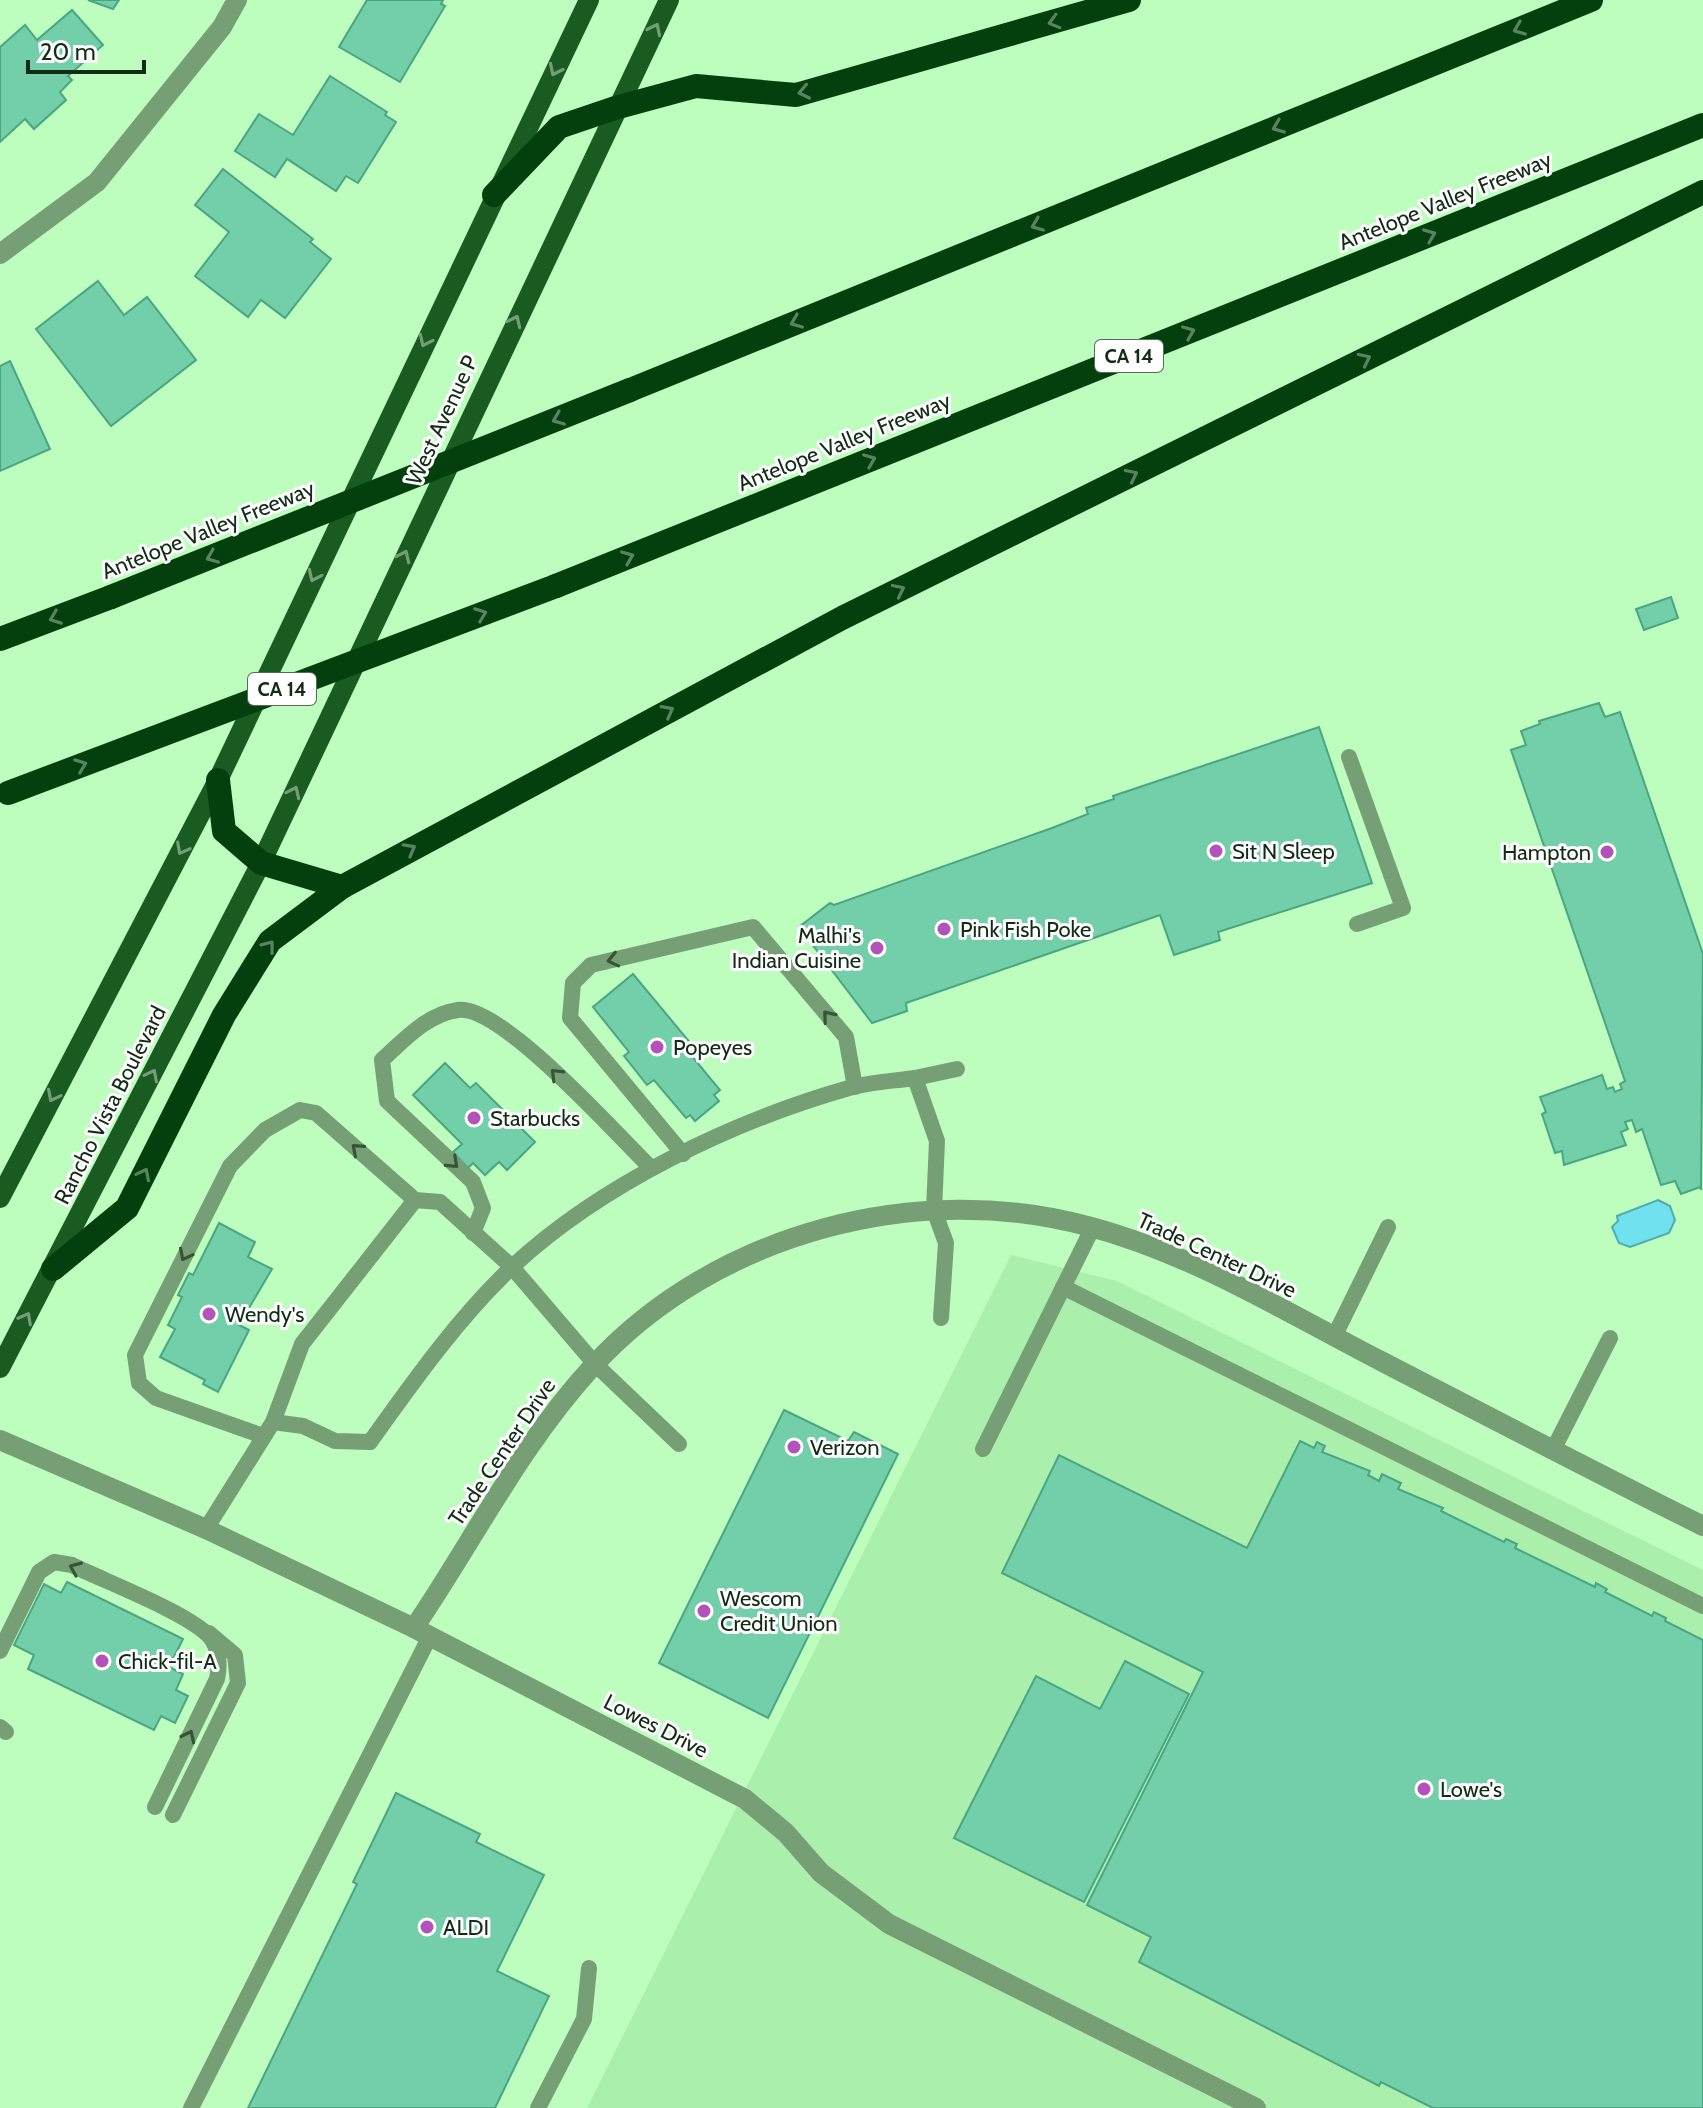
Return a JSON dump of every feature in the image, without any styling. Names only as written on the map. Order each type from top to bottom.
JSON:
[{"type":"highway","points":[[494,195],[559,127],[615,108],[696,86],[796,95],[1129,0]]},
{"type":"highway","name":"Antelope Valley Freeway","points":[[0,639],[630,390],[1591,0]]},
{"type":"highway","name":"Antelope Valley Freeway","points":[[4,794],[556,586],[1703,125]]},
{"type":"highway","points":[[53,1269],[127,1208],[224,1015],[270,941],[342,887],[842,618],[1703,192]]},
{"type":"highway","points":[[218,780],[224,831],[261,863],[342,887]]},
{"type":"main road","points":[[0,1198],[218,780],[589,0]]},
{"type":"main road","name":"West Avenue P","points":[[261,863],[615,108],[669,0]]},
{"type":"main road","name":"Rancho Vista Boulevard","points":[[0,1368],[261,863]]},
{"type":"street","points":[[0,254],[97,182],[222,27],[237,0]]},
{"type":"street","name":"Trade Center Drive","points":[[422,1632],[509,1476],[595,1364],[678,1295],[777,1244],[851,1222],[934,1210],[1010,1211],[1093,1227],[1155,1248],[1703,1526]]},
{"type":"street","name":"Lowes Drive","points":[[0,1440],[206,1529],[422,1632],[745,1799],[786,1833],[821,1873],[889,1924],[1256,2108]]},
{"type":"lane","points":[[1349,757],[1403,908],[1357,924]]},
{"type":"lane","points":[[683,1154],[570,1018],[573,983],[591,965],[753,927],[846,1037],[855,1087]]},
{"type":"lane","points":[[473,1233],[483,1208],[473,1182],[387,1101],[382,1060],[418,1025],[459,1009],[485,1015],[526,1045],[651,1168]]},
{"type":"lane","points":[[679,1444],[595,1364],[512,1267],[440,1202],[415,1200],[316,1113],[300,1110],[265,1130],[230,1166],[135,1355],[139,1383],[156,1398],[268,1429],[303,1426],[335,1441],[370,1442],[426,1364],[512,1267],[572,1219],[651,1168],[760,1120],[855,1087],[957,1069]]},
{"type":"lane","points":[[915,1078],[937,1141],[934,1210],[946,1243],[941,1318]]},
{"type":"lane","points":[[206,1529],[268,1429],[302,1344],[415,1200]]},
{"type":"lane","points":[[983,1449],[1093,1227]]},
{"type":"lane","points":[[1334,1337],[1388,1227]]},
{"type":"lane","points":[[1063,1287],[1703,1606]]},
{"type":"lane","points":[[1553,1450],[1610,1338]]},
{"type":"lane","points":[[0,1651],[39,1572],[54,1562],[72,1565],[219,1638],[235,1655],[238,1683],[173,1815]]},
{"type":"lane","points":[[155,1807],[217,1679],[215,1646],[198,1627]]},
{"type":"lane","points":[[191,2108],[422,1632]]},
{"type":"lane","points":[[538,2108],[584,2019],[589,1968]]},
{"type":"shaded area","points":[[1011,1255],[1117,1281],[1703,1570],[1703,2108],[587,2108]]},
{"type":"water","points":[[1658,1200],[1670,1206],[1675,1220],[1669,1233],[1630,1247],[1619,1243],[1612,1227],[1618,1221],[1617,1216]]},
{"type":"building","points":[[88,0],[119,0],[113,9]]},
{"type":"building","points":[[367,0],[443,0],[441,4],[445,6],[400,82],[339,47]]},
{"type":"building","points":[[72,10],[103,45],[68,76],[72,80],[60,92],[66,100],[34,129],[25,119],[0,142],[0,47],[25,25],[37,40]]},
{"type":"building","points":[[330,76],[387,112],[385,115],[396,122],[358,183],[346,176],[336,191],[287,159],[275,177],[235,151],[259,114],[293,135]]},
{"type":"building","points":[[223,169],[313,239],[310,242],[331,259],[285,318],[261,300],[248,317],[195,276],[229,232],[195,205]]},
{"type":"building","points":[[98,281],[124,315],[147,297],[196,360],[111,426],[36,329]]},
{"type":"building","points":[[10,361],[50,449],[0,471],[0,366]]},
{"type":"building","points":[[1671,597],[1678,618],[1644,630],[1636,609]]},
{"type":"building","name":"Hampton","points":[[1599,703],[1605,717],[1620,712],[1703,954],[1701,1190],[1700,1187],[1681,1194],[1675,1181],[1661,1185],[1642,1129],[1636,1132],[1632,1120],[1625,1122],[1628,1129],[1621,1132],[1626,1145],[1564,1165],[1562,1151],[1555,1153],[1542,1114],[1546,1112],[1540,1097],[1602,1075],[1607,1089],[1613,1087],[1615,1092],[1622,1089],[1620,1084],[1625,1081],[1511,750],[1526,745],[1521,731],[1540,724],[1539,721]]},
{"type":"building","points":[[1319,727],[1372,883],[1218,932],[1220,940],[1174,955],[1160,915],[906,1003],[907,1011],[872,1023],[799,927],[830,903],[834,905],[1052,828],[1088,814],[1086,808],[1114,799],[1113,796]]},
{"type":"building","name":"Popeyes","points":[[633,974],[692,1045],[686,1049],[720,1090],[714,1095],[719,1101],[695,1121],[690,1115],[686,1118],[654,1080],[647,1085],[624,1056],[629,1052],[593,1007]]},
{"type":"building","name":"Starbucks","points":[[445,1063],[470,1088],[476,1083],[535,1142],[507,1170],[499,1162],[485,1175],[473,1163],[468,1168],[453,1152],[462,1144],[413,1095]]},
{"type":"building","name":"Wendy's","points":[[219,1223],[255,1242],[248,1257],[272,1269],[239,1325],[249,1330],[218,1392],[203,1384],[205,1380],[160,1357],[175,1329],[168,1325],[182,1297],[178,1295],[189,1273],[193,1275]]},
{"type":"building","points":[[784,1410],[848,1441],[854,1432],[898,1454],[768,1718],[659,1663]]},
{"type":"building","name":"Lowe's","points":[[1300,1441],[1314,1448],[1317,1442],[1325,1446],[1322,1452],[1370,1471],[1368,1475],[1379,1481],[1382,1474],[1401,1483],[1398,1489],[1443,1508],[1441,1511],[1504,1542],[1506,1539],[1517,1544],[1515,1548],[1595,1587],[1596,1583],[1607,1589],[1605,1592],[1652,1616],[1654,1612],[1703,1640],[1703,2108],[1433,2108],[1381,2082],[1379,2086],[1139,1962],[1151,1937],[1087,1905],[1203,1672],[1002,1573],[1059,1455],[1247,1548]]},
{"type":"building","name":"Chick-fil-A","points":[[67,1582],[183,1639],[169,1667],[183,1674],[176,1690],[188,1696],[175,1723],[161,1716],[154,1730],[28,1669],[34,1655],[14,1645],[44,1584],[61,1593]]},
{"type":"building","points":[[1125,1661],[1189,1694],[1084,1902],[954,1838],[1036,1676],[1100,1709]]},
{"type":"building","name":"ALDI","points":[[396,1793],[480,1834],[476,1842],[544,1875],[497,1971],[549,1996],[495,2108],[248,2108],[357,1884],[353,1882]]},
{"type":"place","name":"Sit N Sleep","points":[[1216,851]]},
{"type":"place","name":"Hampton","points":[[1607,852]]},
{"type":"place","name":"Pink Fish Poke","points":[[944,929]]},
{"type":"place","name":"Malhi's Indian Cuisine","points":[[877,948]]},
{"type":"place","name":"Popeyes","points":[[657,1047]]},
{"type":"place","name":"Starbucks","points":[[474,1118]]},
{"type":"place","name":"Wendy's","points":[[209,1314]]},
{"type":"place","name":"Verizon","points":[[794,1447]]},
{"type":"place","name":"Wescom Credit Union","points":[[704,1611]]},
{"type":"place","name":"Chick-fil-A","points":[[102,1661]]},
{"type":"place","name":"Lowe's","points":[[1424,1789]]},
{"type":"place","name":"ALDI","points":[[427,1927]]}]
